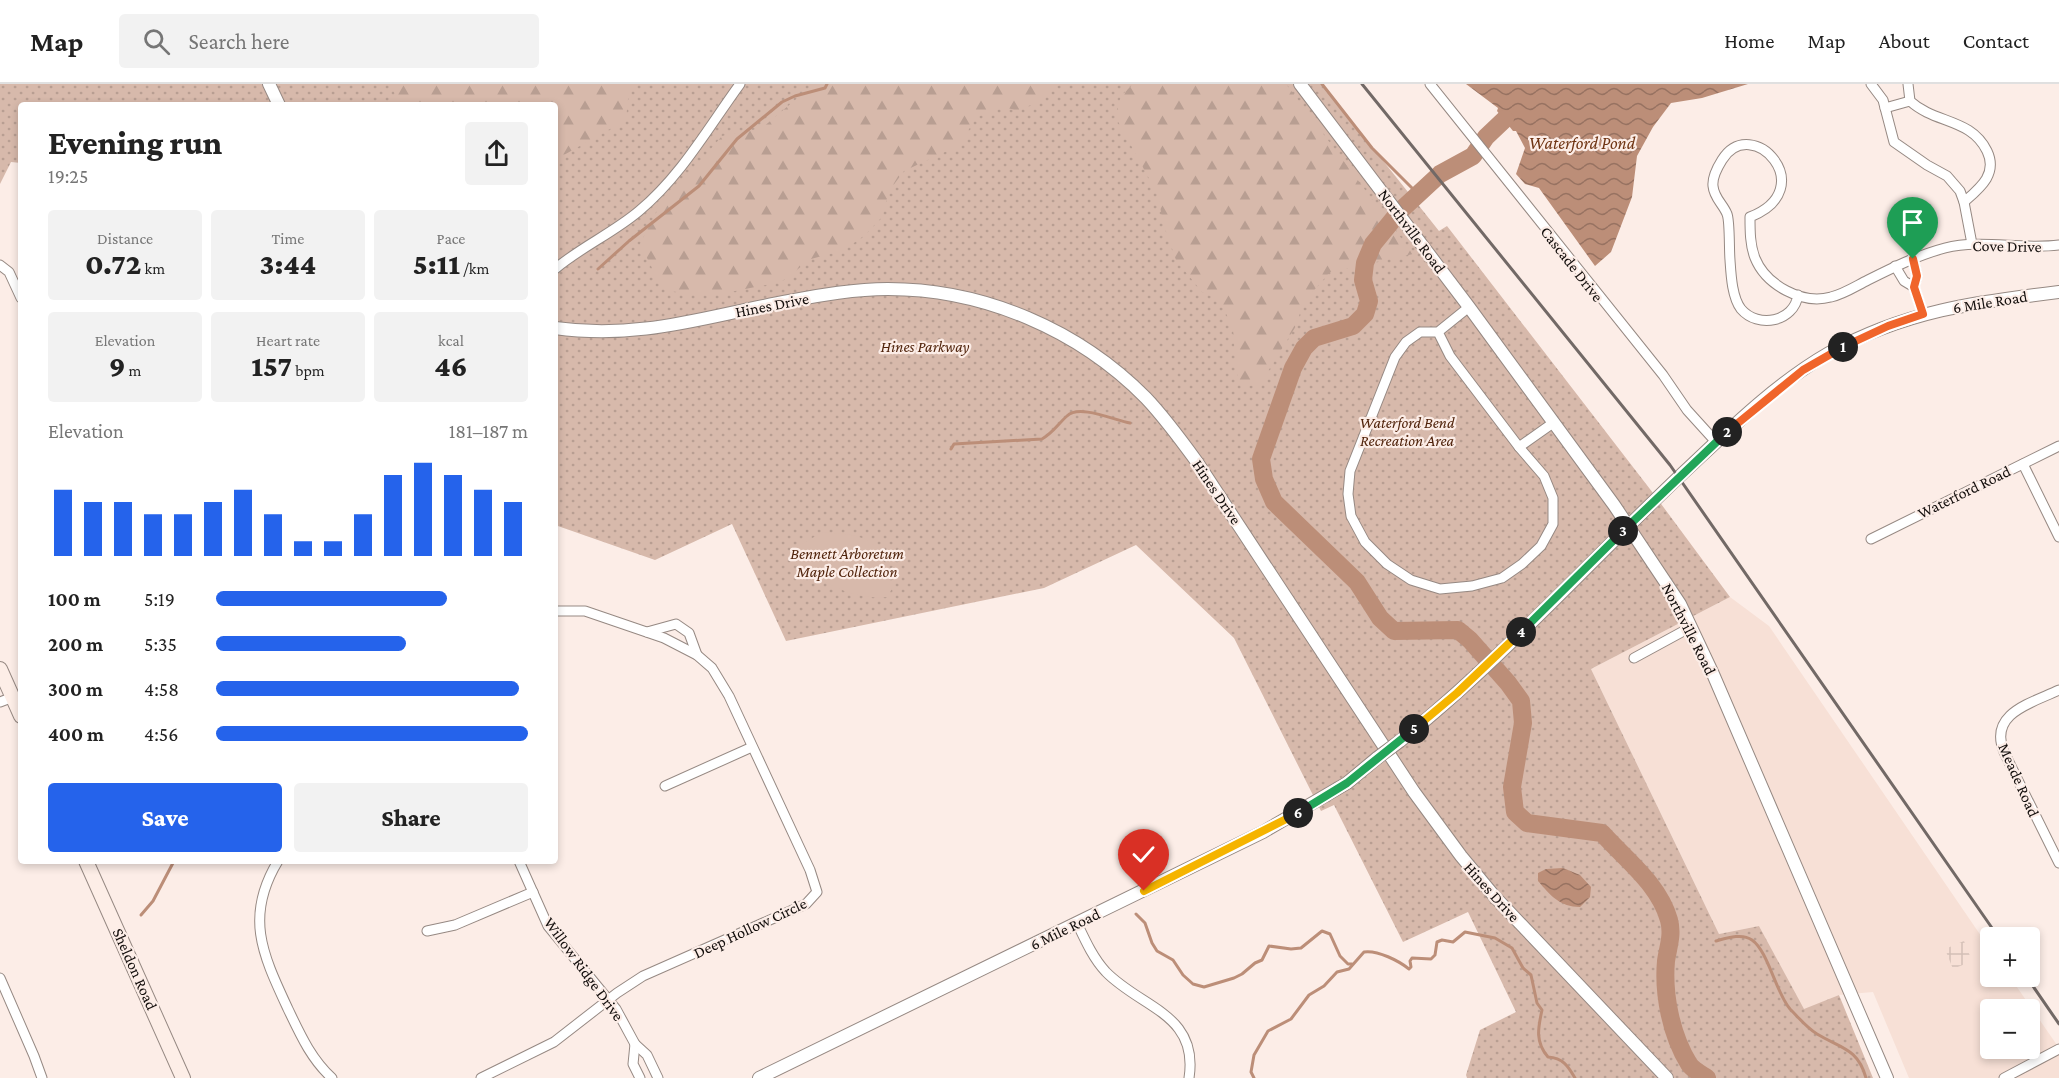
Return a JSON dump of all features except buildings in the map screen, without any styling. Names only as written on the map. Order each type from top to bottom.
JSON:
[{"type":"main road","points":[[1,676],[6,700],[18,713]]},
{"type":"main road","name":"Sheldon Road","points":[[87,864],[183,1078]]},
{"type":"street","points":[[269,84],[278,102]]},
{"type":"street","points":[[558,267],[638,213],[656,196],[689,159],[740,84]]},
{"type":"street","name":"Northville Road","points":[[1300,84],[1469,307],[1628,527],[1680,604],[1722,694],[1887,1078]]},
{"type":"street","name":"Cascade Drive","points":[[1430,84],[1663,375],[1687,410],[1716,442]]},
{"type":"street","points":[[1871,84],[1883,100],[1894,142],[1947,176],[1960,191],[1972,244]]},
{"type":"street","points":[[1908,84],[1910,101],[1926,112],[1972,130],[1982,141],[1990,156],[1991,167],[1987,182],[1964,202]]},
{"type":"street","points":[[1885,108],[1910,101]]},
{"type":"street","points":[[1728,216],[1750,217],[1759,213],[1772,204],[1780,192],[1782,178],[1777,164],[1766,150],[1743,145],[1725,154],[1716,169],[1713,185],[1716,197],[1728,216],[1732,285],[1740,308],[1752,318],[1768,322],[1786,315],[1793,309],[1798,295],[1779,287],[1764,273],[1755,259],[1750,242],[1750,217]]},
{"type":"street","name":"Cove Drive","points":[[1798,295],[1816,299],[1829,298],[1895,266],[1945,248],[1972,244],[2039,248],[2059,245]]},
{"type":"street","points":[[1913,259],[1917,276],[1914,287],[1923,314]]},
{"type":"street","points":[[0,265],[9,272],[18,292]]},
{"type":"street","points":[[1895,266],[1904,281],[1914,287]]},
{"type":"street","name":"Hines Drive","points":[[558,328],[588,332],[642,330],[825,294],[856,290],[897,290],[948,295],[994,306],[1035,321],[1087,350],[1117,372],[1146,399],[1191,453],[1414,792],[1461,856],[1495,897],[1667,1078]]},
{"type":"street","name":"6 Mile Road","points":[[759,1078],[1263,832],[1347,783],[1433,714],[1501,652],[1716,442],[1803,370],[1830,353],[1858,339],[1923,314],[1999,299],[2059,292]]},
{"type":"street","points":[[1438,332],[1450,356],[1544,476],[1553,498],[1553,524],[1541,546],[1522,564],[1502,578],[1473,586],[1440,589],[1410,580],[1387,564],[1365,542],[1351,516],[1348,494],[1350,471],[1395,357],[1406,342],[1420,332],[1438,332],[1469,307]]},
{"type":"street","points":[[1519,447],[1553,423]]},
{"type":"street","name":"Waterford Road","points":[[1870,539],[2059,446]]},
{"type":"street","points":[[2023,464],[2059,537]]},
{"type":"street","name":"Deep Hollow Circle","points":[[481,1078],[554,1042],[643,976],[806,904],[817,892],[810,870],[729,696],[712,668],[696,655],[664,638],[585,611],[558,611]]},
{"type":"street","name":"Deep Hollow Circle","points":[[647,632],[676,624],[689,633],[696,655]]},
{"type":"street","points":[[1634,658],[1691,627]]},
{"type":"street","name":"Meade Road","points":[[2059,690],[2010,714],[2002,727],[2000,740],[2059,863]]},
{"type":"street","points":[[665,786],[752,747]]},
{"type":"street","points":[[277,864],[261,903],[262,944],[269,968],[304,1041],[318,1064],[332,1078]]},
{"type":"street","name":"Willow Ridge Drive","points":[[520,864],[548,926],[616,1009],[635,1044],[647,1055],[658,1078]]},
{"type":"street","points":[[427,931],[455,925],[533,892]]},
{"type":"street","points":[[1077,923],[1093,955],[1105,971],[1177,1024],[1188,1047],[1189,1078]]},
{"type":"street","points":[[0,978],[42,1078]]},
{"type":"street","name":"Willow Ridge Drive","points":[[635,1044],[633,1064],[640,1078]]},
{"type":"street","points":[[2004,1078],[2059,1049]]},
{"type":"shaded area","points":[[1730,597],[1769,626],[1980,934],[1980,987],[2017,987],[2025,999],[1980,999],[1980,1059],[2040,1059],[2040,1020],[2059,1048],[2059,1078],[1909,1078],[1873,992],[1839,995],[1804,1010],[1759,926],[1719,934],[1591,669]]},
{"type":"shaded area","points":[[1964,941],[1972,961],[1953,969],[1945,949]]},
{"type":"green space","name":"Hines Parkway","points":[[0,84],[1322,84],[1439,231],[1447,226],[1653,493],[1730,597],[1591,669],[1719,934],[1759,926],[1804,1009],[1839,995],[1873,1078],[1467,1078],[1480,1030],[1516,1012],[1468,912],[1403,942],[1334,805],[1321,811],[1234,638],[1136,545],[1044,588],[786,641],[732,524],[655,560],[558,526],[558,102],[18,102],[18,163],[11,162],[0,184]]},
{"type":"green space","points":[[391,84],[634,84],[629,89],[626,120],[558,158],[558,102],[398,102]]},
{"type":"green space","points":[[814,84],[1062,84],[1052,88],[1040,101],[1017,111],[1005,107],[976,117],[960,145],[904,171],[889,191],[882,217],[865,235],[844,250],[811,259],[781,282],[710,296],[669,291],[655,274],[640,244],[657,211],[722,136],[762,128]]},
{"type":"green space","points":[[1133,84],[1286,84],[1413,254],[1330,272],[1303,303],[1296,326],[1260,384],[1241,387],[1236,369],[1233,329],[1220,300],[1202,292],[1176,260],[1163,223],[1158,195],[1115,116],[1121,96]]},
{"type":"green space","name":"Bennett Arboretum Maple Collection","points":[[823,532],[858,537],[876,547],[876,569],[892,588],[888,597],[850,593],[827,583],[795,561],[798,546]]},
{"type":"water","name":"Waterford Pond","points":[[1466,84],[1748,84],[1702,98],[1671,103],[1653,127],[1637,156],[1632,197],[1611,252],[1595,266],[1539,188],[1525,184],[1516,174],[1525,148],[1516,131],[1513,131],[1497,111],[1498,108]]},
{"type":"water","points":[[1563,868],[1580,875],[1591,887],[1590,897],[1580,907],[1561,902],[1538,881],[1538,873],[1546,869]]},
{"type":"waterway","points":[[598,269],[629,241],[699,186],[737,139],[782,102],[825,88],[827,84]]},
{"type":"waterway","points":[[1322,84],[1372,148],[1418,194]]},
{"type":"waterway","points":[[1505,119],[1486,137],[1473,156],[1440,174],[1400,211],[1373,244],[1365,263],[1363,280],[1369,301],[1365,314],[1353,326],[1314,338],[1304,348],[1293,368],[1261,459],[1264,479],[1274,502],[1357,582],[1380,618],[1394,631],[1458,630],[1470,640],[1508,683],[1521,701],[1523,723],[1512,787],[1515,812],[1527,823],[1602,833],[1641,873],[1658,895],[1670,925],[1665,974],[1667,1000],[1673,1027],[1689,1064],[1707,1078]]},
{"type":"waterway","points":[[951,449],[954,444],[1042,439],[1072,413],[1088,412],[1130,423]]},
{"type":"waterway","points":[[141,915],[153,901],[172,864]]},
{"type":"waterway","points":[[1136,914],[1145,923],[1157,951],[1173,960],[1183,975],[1193,984],[1204,987],[1242,974],[1262,960],[1269,946],[1301,948],[1322,931],[1330,934],[1340,956],[1348,964],[1352,964]]},
{"type":"waterway","points":[[1254,1078],[1251,1072],[1254,1055],[1268,1031],[1291,1019],[1309,995],[1324,986],[1337,972],[1349,969],[1364,952],[1388,957],[1409,969],[1412,958],[1431,959],[1435,955],[1437,942],[1442,940],[1453,942],[1465,932],[1495,938],[1512,948],[1523,968],[1531,975],[1537,1003],[1542,1010],[1539,1029],[1541,1046],[1548,1057],[1564,1063],[1575,1078]]},
{"type":"waterway","points":[[1716,941],[1739,936],[1748,938],[1758,945],[1790,1009],[1813,1032],[1853,1055],[1863,1068],[1866,1078]]},
{"type":"railway","points":[[1362,84],[1670,465],[1991,927]]},
{"type":"railway","points":[[2034,987],[2059,1024]]},
{"type":"route","points":[[1144,891],[1263,832],[1347,783],[1457,693],[1716,442],[1782,386],[1830,353],[1888,326],[1923,314],[1914,287],[1917,276],[1913,259]]},
{"type":"park label","name":"Waterford Bend Recreation Area","points":[[1407,431]]}]
